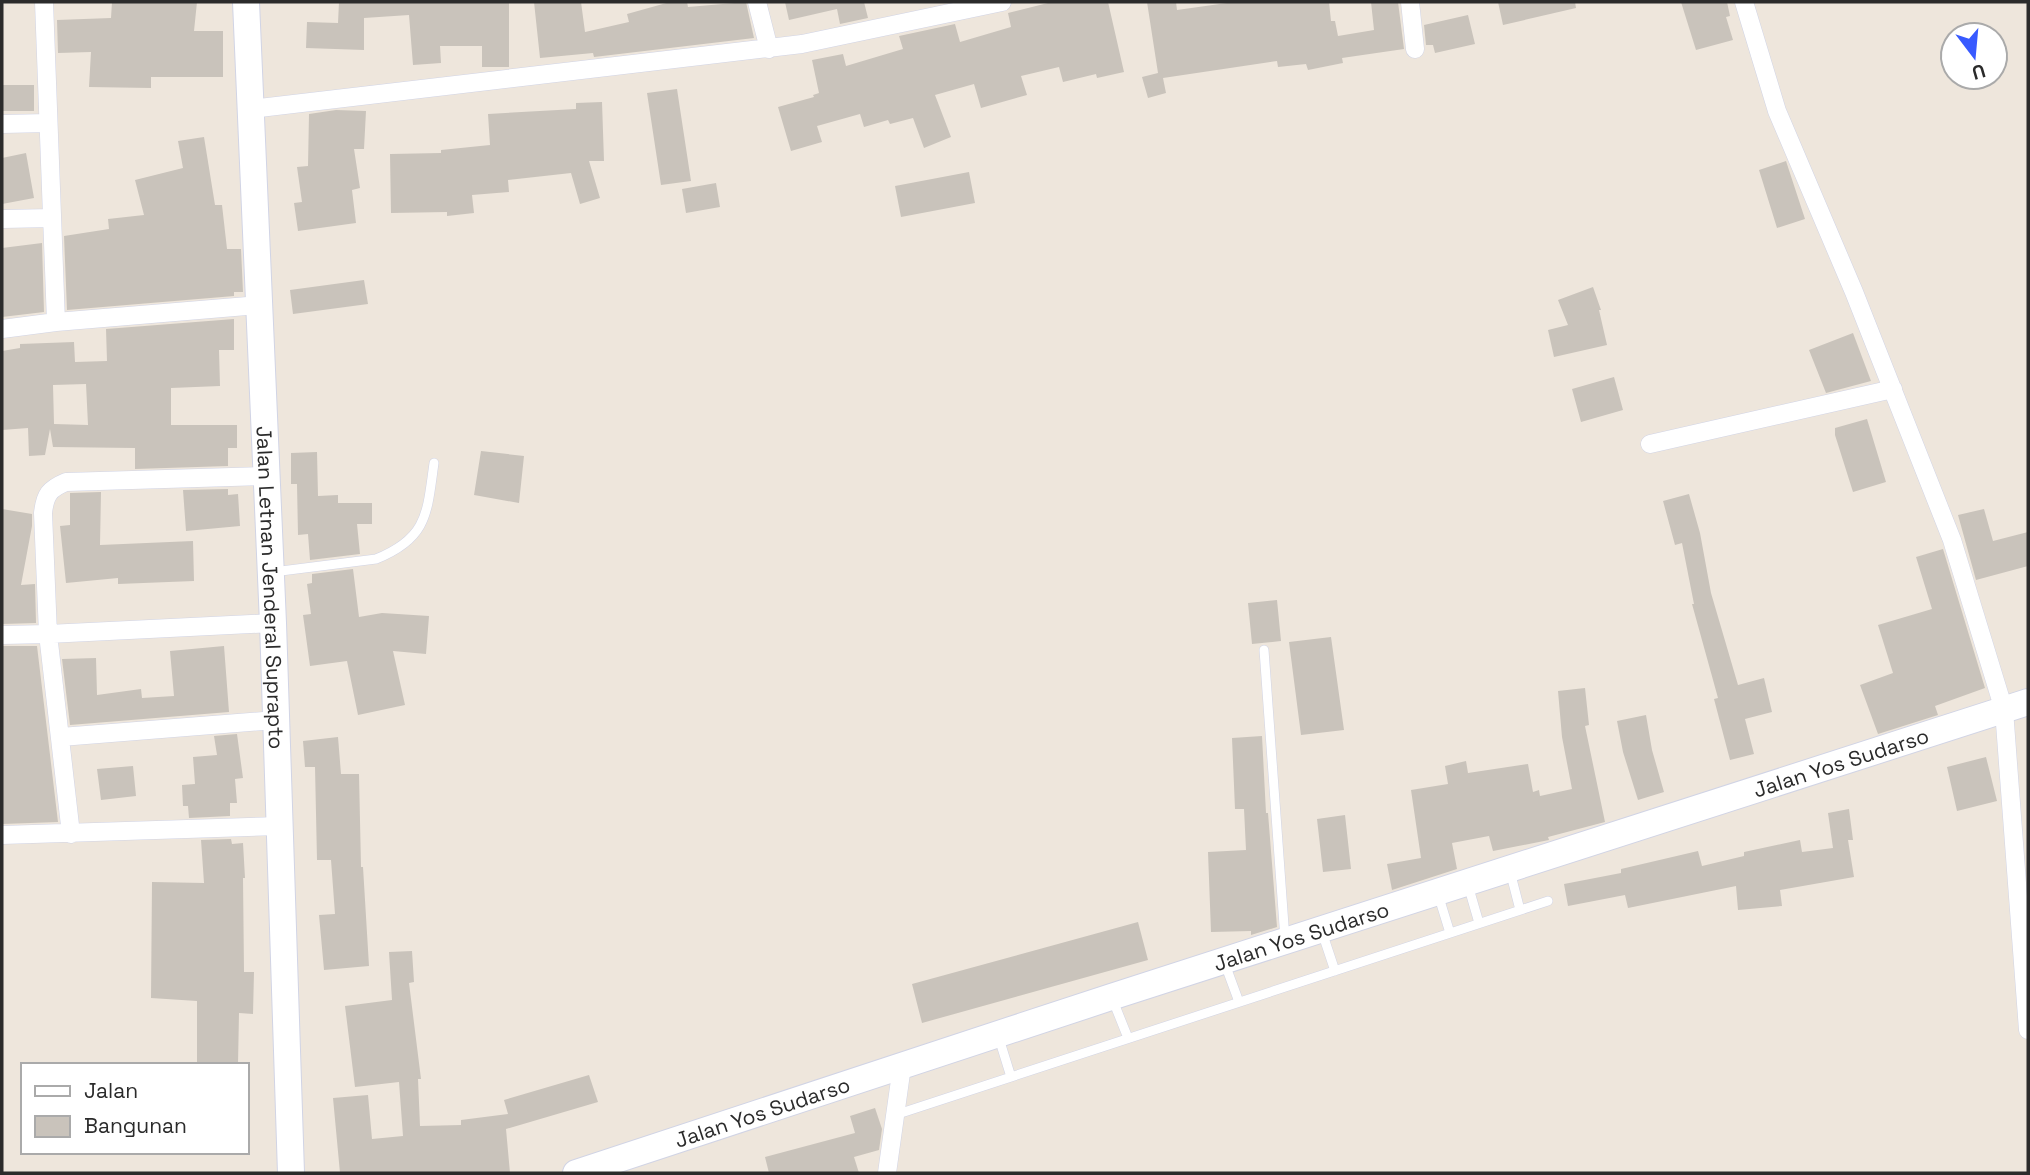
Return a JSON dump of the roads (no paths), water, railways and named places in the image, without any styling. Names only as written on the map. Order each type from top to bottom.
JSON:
[{"type":"main road","name":"Jalan Letnan Jenderal Suprapto","points":[[246,2],[276,720],[258,827],[291,1173]]},
{"type":"main road","name":"Jalan Yos Sudarso","points":[[576,1173],[1224,960],[2016,706]]},
{"type":"street","points":[[44,2],[56,322]]},
{"type":"street","points":[[757,2],[769,49]]},
{"type":"street","points":[[251,109],[769,49],[1002,2]]},
{"type":"street","points":[[1410,2],[1415,49]]},
{"type":"street","points":[[1744,2],[1777,111],[1893,388],[2016,706],[2028,1030]]},
{"type":"street","points":[[2,124],[48,123]]},
{"type":"street","points":[[2,219],[52,218]]},
{"type":"street","points":[[2,329],[259,305]]},
{"type":"street","points":[[1650,444],[1893,388]]},
{"type":"street","points":[[71,834],[48,634],[44,501],[50,490],[66,482],[266,476]]},
{"type":"street","points":[[2,635],[274,623]]},
{"type":"street","points":[[61,737],[276,720]]},
{"type":"street","points":[[2,835],[258,827]]},
{"type":"street","points":[[887,1173],[902,1066]]},
{"type":"lane","points":[[271,572],[376,559],[387,555],[421,528],[428,509],[434,463]]},
{"type":"lane","points":[[1264,650],[1286,941]]},
{"type":"lane","points":[[1509,869],[1520,910]]},
{"type":"lane","points":[[1467,883],[1479,923]]},
{"type":"lane","points":[[1437,892],[1450,933]]},
{"type":"lane","points":[[894,1116],[1548,901]]},
{"type":"lane","points":[[1321,929],[1335,971]]},
{"type":"lane","points":[[1224,960],[1239,1002]]},
{"type":"lane","points":[[1111,997],[1128,1038]]},
{"type":"lane","points":[[998,1034],[1011,1077]]}]
